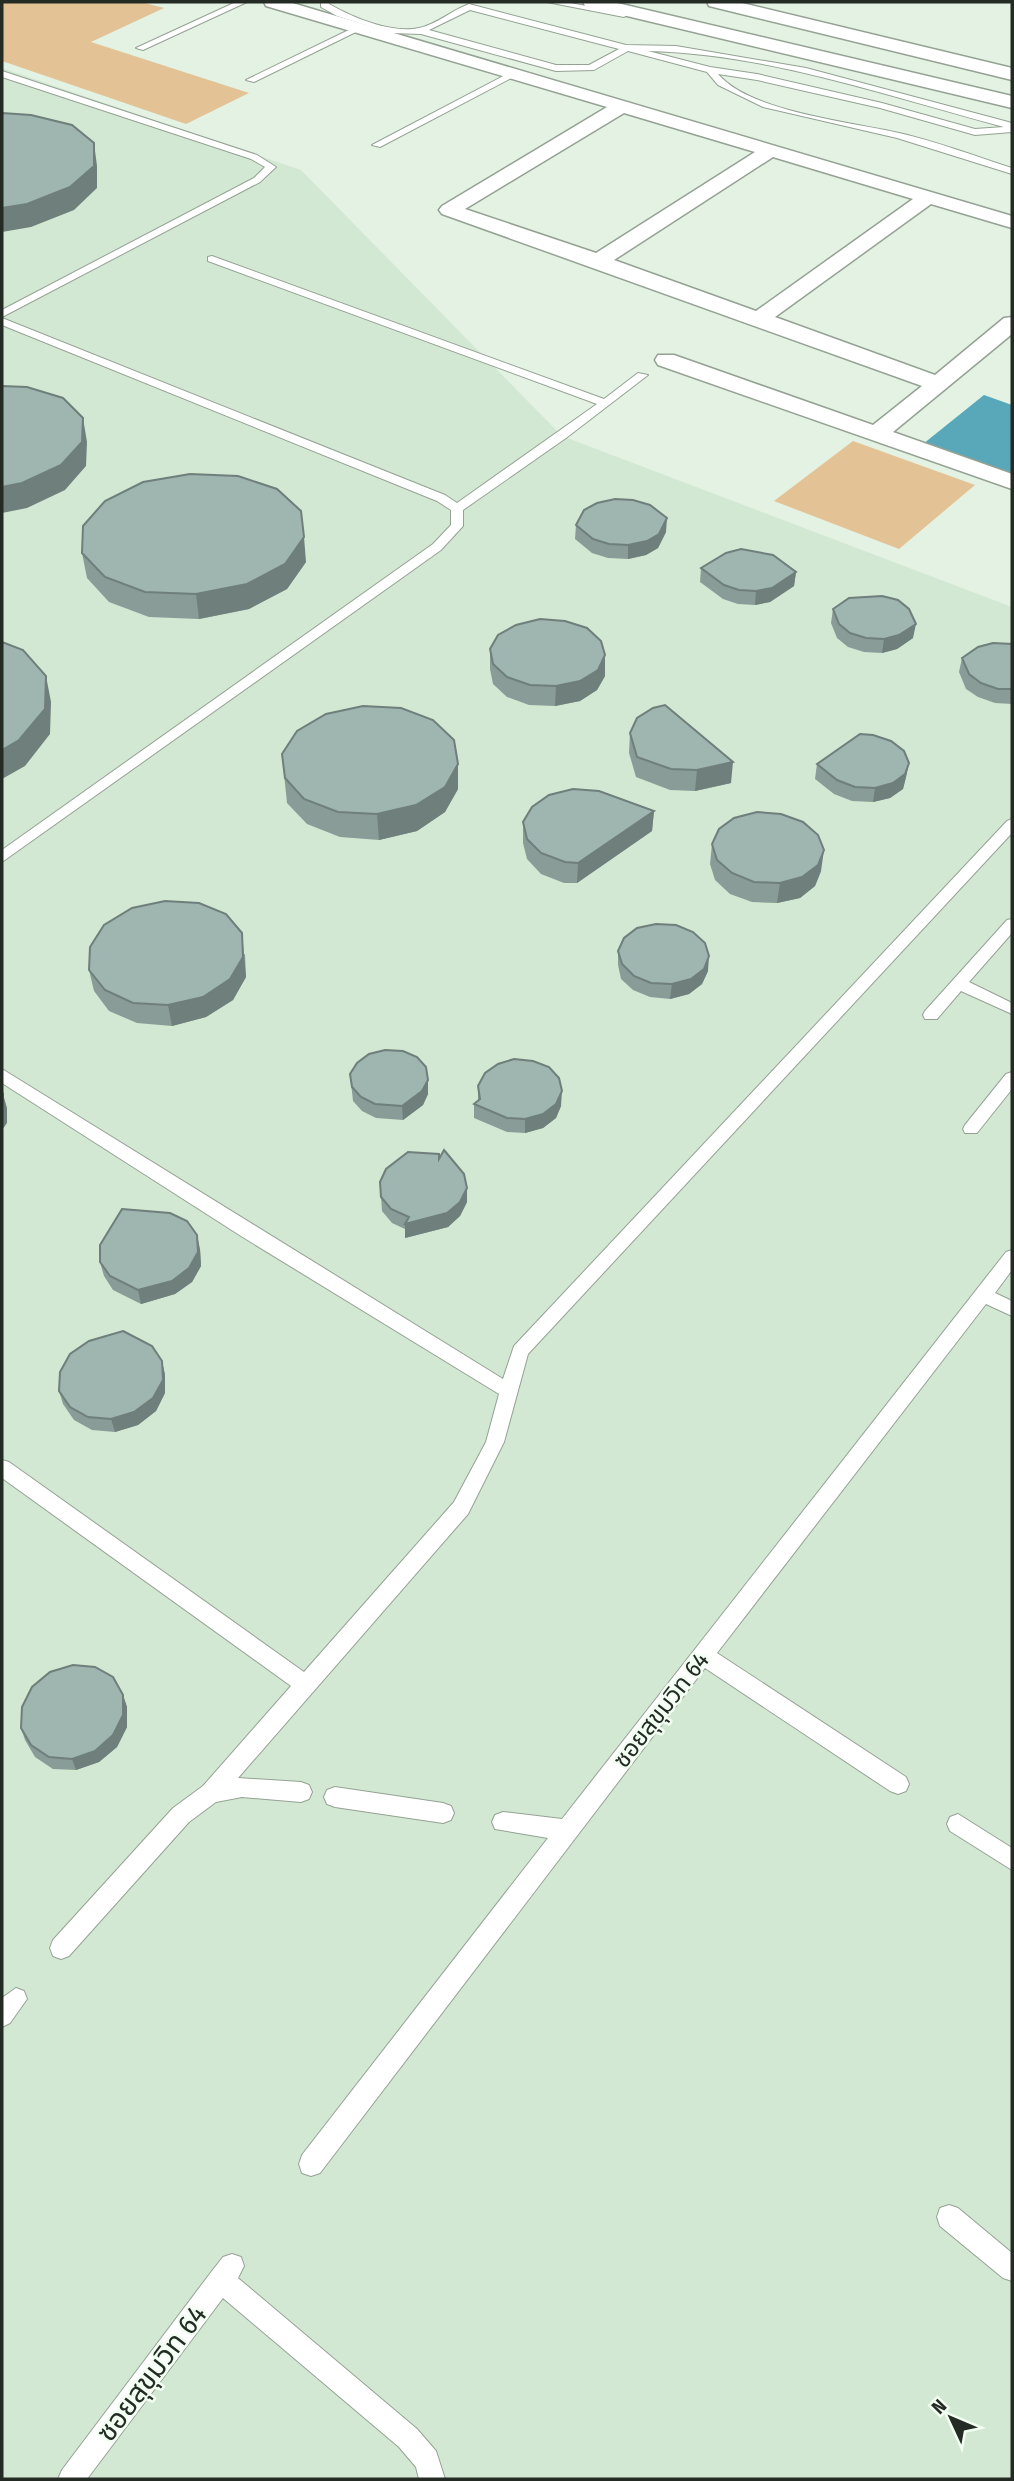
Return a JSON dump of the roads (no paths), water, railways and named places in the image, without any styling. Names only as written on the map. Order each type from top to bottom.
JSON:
[{"type":"highway","points":[[592,2],[1012,102]]},
{"type":"highway","points":[[749,2],[1012,64]]},
{"type":"highway","points":[[709,3],[1012,74]]},
{"type":"highway","points":[[709,3],[1012,81]]},
{"type":"street","points":[[272,2],[1012,222]]},
{"type":"street","points":[[622,106],[449,210],[759,318],[938,384]]},
{"type":"street","points":[[598,261],[771,150]]},
{"type":"street","points":[[759,318],[928,197]]},
{"type":"street","points":[[877,435],[1012,323]]},
{"type":"street","points":[[666,360],[1012,482]]},
{"type":"lane","points":[[140,48],[243,2]]},
{"type":"lane","points":[[325,2],[324,5],[340,14],[394,31],[421,31],[556,68],[591,68],[627,48],[676,49],[793,68],[1012,127]]},
{"type":"lane","points":[[551,2],[655,19]]},
{"type":"lane","points":[[421,31],[469,7],[710,70],[807,88],[970,139],[1012,127]]},
{"type":"lane","points":[[251,80],[360,28]]},
{"type":"lane","points":[[710,70],[714,79],[724,87],[744,97],[829,121],[899,136],[1009,169]]},
{"type":"lane","points":[[2,74],[254,157],[271,167],[257,180],[2,314]]},
{"type":"lane","points":[[377,145],[514,74]]},
{"type":"lane","points":[[970,139],[972,159]]},
{"type":"lane","points":[[212,259],[605,403]]},
{"type":"lane","points":[[2,321],[441,499],[457,509]]},
{"type":"lane","points":[[457,509],[642,375]]},
{"type":"lane","points":[[2,857],[437,547],[457,526],[457,509]]},
{"type":"lane","points":[[61,1948],[181,1815],[211,1793],[461,1508],[495,1442],[520,1351],[1012,824]]},
{"type":"lane","points":[[931,1015],[1012,924]]},
{"type":"lane","points":[[959,984],[1012,1009]]},
{"type":"lane","points":[[2,1075],[247,1231],[510,1392]]},
{"type":"lane","points":[[971,1129],[1012,1078]]},
{"type":"lane","name":"ซอยสุขุมวิท 64","points":[[312,2164],[567,1830],[1012,1257]]},
{"type":"lane","points":[[983,1295],[1012,1309]]},
{"type":"lane","points":[[2,1468],[306,1685]]},
{"type":"lane","points":[[703,1655],[898,1784]]},
{"type":"lane","points":[[211,1793],[242,1787],[300,1792]]},
{"type":"lane","points":[[335,1797],[443,1813]]},
{"type":"lane","points":[[503,1822],[567,1830]]},
{"type":"lane","points":[[958,1824],[1012,1860]]},
{"type":"lane","points":[[949,2217],[1012,2269]]},
{"type":"lane","name":"ซอยสุขุมวิท 64","points":[[71,2479],[227,2273],[408,2438],[427,2460],[432,2479]]},
{"type":"water","points":[[984,395],[1012,405],[1012,475],[923,444]]}]
